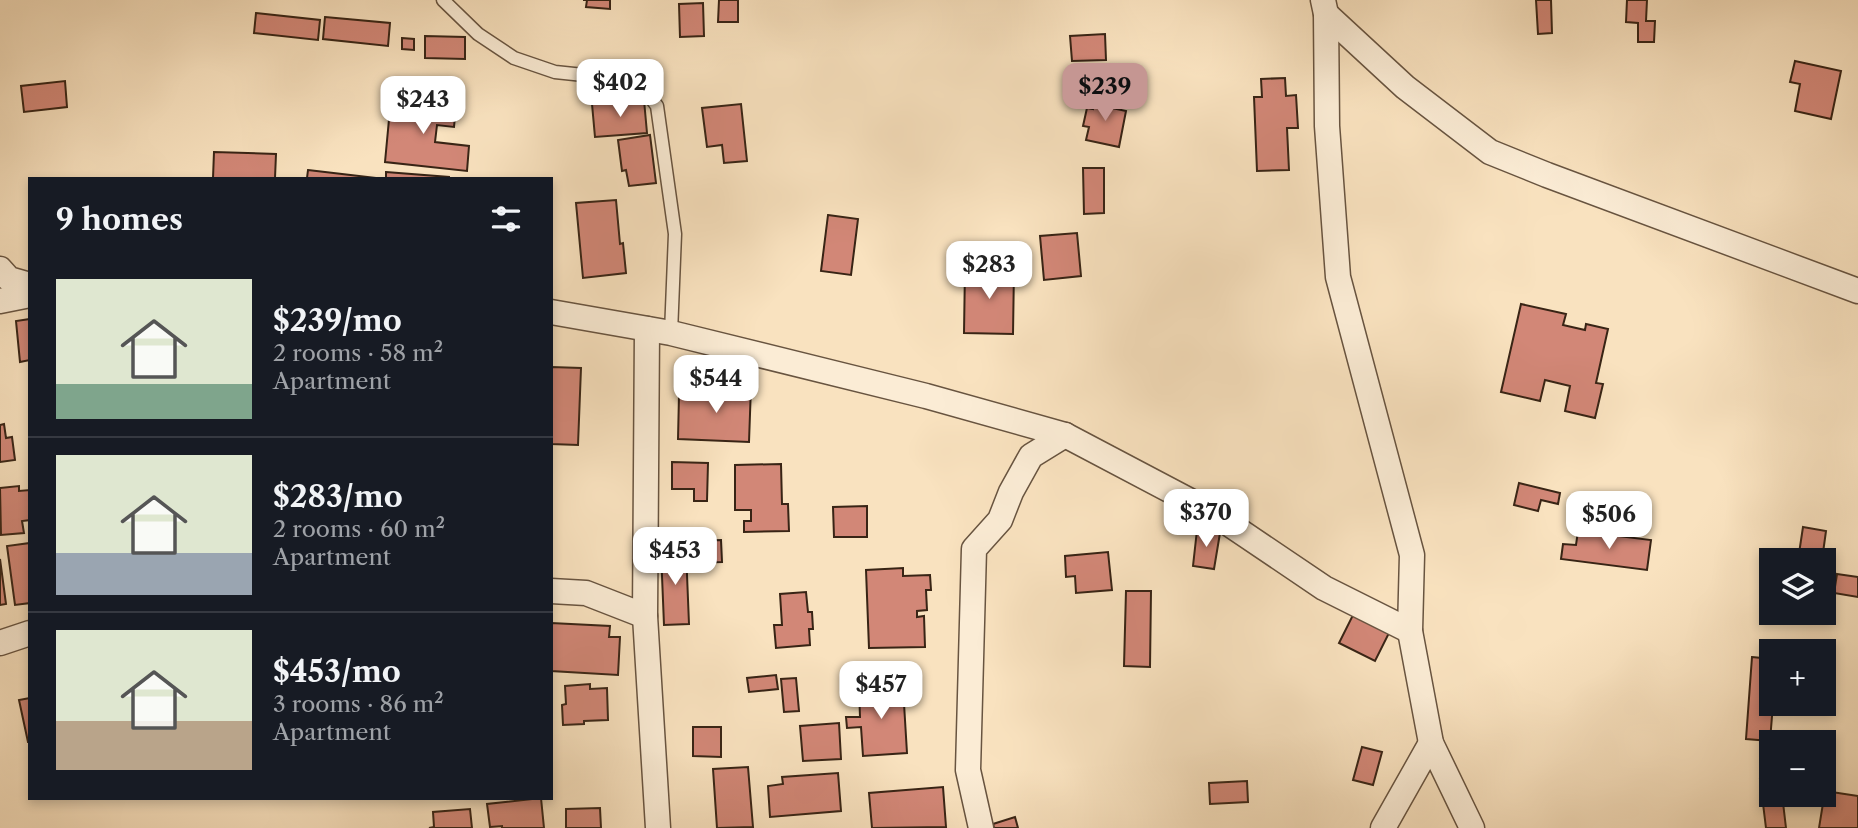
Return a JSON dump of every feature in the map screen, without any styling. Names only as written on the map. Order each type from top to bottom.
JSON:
[{"type":"street","points":[[1325,7],[1405,87],[1490,152],[1858,291]]},
{"type":"street","points":[[1325,7],[1326,126],[1338,277],[1412,555],[1410,631],[1431,743],[1472,828]]},
{"type":"street","points":[[0,269],[9,279],[28,284]]},
{"type":"street","points":[[0,300],[28,295]]},
{"type":"street","points":[[553,312],[671,333],[926,396],[1065,435],[1213,513],[1324,588],[1410,631]]},
{"type":"street","points":[[647,329],[645,616],[658,828]]},
{"type":"street","points":[[981,828],[968,770],[974,549],[1000,520],[1011,492],[1031,456],[1065,435]]},
{"type":"street","points":[[553,591],[586,593],[645,616]]},
{"type":"street","points":[[0,643],[28,634]]},
{"type":"street","points":[[1383,828],[1431,743]]},
{"type":"lane","points":[[443,0],[478,34],[514,58],[555,72],[631,80],[644,89],[657,106],[675,234],[671,333]]},
{"type":"building","points":[[587,0],[610,0],[610,9],[586,7]]},
{"type":"building","points":[[719,0],[738,0],[738,22],[718,22]]},
{"type":"building","points":[[1536,0],[1551,0],[1552,33],[1538,34]]},
{"type":"building","points":[[1627,0],[1647,0],[1646,21],[1655,21],[1654,42],[1638,42],[1638,23],[1626,22]]},
{"type":"building","points":[[703,3],[704,36],[680,37],[679,4]]},
{"type":"building","points":[[256,13],[320,20],[318,40],[254,33]]},
{"type":"building","points":[[325,17],[390,23],[388,46],[323,39]]},
{"type":"building","points":[[1105,34],[1106,60],[1072,61],[1070,36]]},
{"type":"building","points":[[425,36],[465,37],[465,59],[425,58]]},
{"type":"building","points":[[402,38],[414,39],[414,50],[402,49]]},
{"type":"building","points":[[1795,61],[1841,71],[1831,119],[1795,111],[1800,84],[1790,82]]},
{"type":"building","points":[[1285,78],[1286,96],[1296,95],[1298,128],[1287,128],[1289,170],[1257,171],[1254,97],[1262,97],[1261,79]]},
{"type":"building","points":[[65,81],[67,107],[24,112],[21,86]]},
{"type":"building","points":[[1096,96],[1114,100],[1112,108],[1126,111],[1119,147],[1086,140],[1089,127],[1083,126],[1087,108],[1093,109]]},
{"type":"building","points":[[391,98],[456,106],[454,127],[437,125],[435,142],[469,146],[467,171],[385,162]]},
{"type":"building","points":[[644,100],[647,133],[595,137],[592,104]]},
{"type":"building","points":[[741,104],[747,161],[724,163],[722,145],[707,147],[702,108]]},
{"type":"building","points":[[650,135],[656,183],[629,186],[626,170],[622,171],[618,140]]},
{"type":"building","points":[[214,152],[276,154],[275,177],[213,177]]},
{"type":"building","points":[[1083,168],[1104,168],[1104,213],[1084,214]]},
{"type":"building","points":[[308,170],[368,177],[307,177]]},
{"type":"building","points":[[386,172],[449,177],[386,177]]},
{"type":"building","points":[[616,200],[626,273],[583,278],[576,203]]},
{"type":"building","points":[[828,215],[858,219],[851,275],[821,271]]},
{"type":"building","points":[[1077,233],[1081,276],[1044,280],[1040,236]]},
{"type":"building","points":[[965,268],[1014,269],[1013,334],[964,333]]},
{"type":"building","points":[[1521,304],[1566,314],[1563,325],[1585,330],[1586,324],[1608,329],[1596,383],[1603,384],[1595,418],[1565,411],[1570,386],[1545,380],[1540,401],[1501,392]]},
{"type":"building","points":[[28,319],[28,360],[20,362],[16,321]]},
{"type":"building","points":[[553,367],[581,368],[578,445],[553,444]]},
{"type":"building","points":[[715,385],[751,386],[749,442],[678,439],[679,395],[715,397]]},
{"type":"building","points":[[4,424],[6,438],[12,437],[15,460],[0,462],[0,425]]},
{"type":"building","points":[[672,462],[708,463],[707,501],[694,501],[694,489],[672,489]]},
{"type":"building","points":[[781,464],[782,504],[788,504],[789,531],[744,532],[744,521],[751,521],[751,510],[735,510],[735,465]]},
{"type":"building","points":[[1519,483],[1560,493],[1558,504],[1541,500],[1538,511],[1514,505]]},
{"type":"building","points":[[19,486],[19,491],[28,490],[28,520],[22,521],[24,533],[1,535],[0,488]]},
{"type":"building","points":[[867,506],[867,537],[834,537],[833,507]]},
{"type":"building","points":[[1803,527],[1826,531],[1824,548],[1800,548]]},
{"type":"building","points":[[1197,530],[1220,533],[1214,569],[1193,566]]},
{"type":"building","points":[[1578,531],[1651,540],[1647,570],[1561,559],[1563,544],[1576,545]]},
{"type":"building","points":[[721,540],[722,562],[691,563],[690,541]]},
{"type":"building","points":[[28,543],[28,603],[15,605],[7,546]]},
{"type":"building","points":[[686,550],[689,624],[664,625],[661,551]]},
{"type":"building","points":[[1108,552],[1112,590],[1076,593],[1075,576],[1066,577],[1065,556]]},
{"type":"building","points":[[0,559],[6,604],[0,605]]},
{"type":"building","points":[[903,568],[903,576],[930,575],[931,590],[926,590],[927,610],[917,611],[917,617],[924,616],[925,647],[869,648],[866,570]]},
{"type":"building","points":[[1837,574],[1858,577],[1858,597],[1836,593]]},
{"type":"building","points":[[1126,591],[1151,591],[1150,667],[1124,666]]},
{"type":"building","points":[[806,592],[808,612],[812,612],[810,645],[776,648],[774,625],[782,625],[780,594]]},
{"type":"building","points":[[1355,611],[1391,629],[1375,661],[1339,643]]},
{"type":"building","points":[[553,623],[610,626],[609,637],[620,637],[618,675],[553,671]]},
{"type":"building","points":[[1752,657],[1759,658],[1759,716],[1772,716],[1771,730],[1759,730],[1759,740],[1746,739]]},
{"type":"building","points":[[776,675],[778,689],[749,692],[747,678]]},
{"type":"building","points":[[796,678],[799,711],[784,712],[781,679]]},
{"type":"building","points":[[590,684],[590,689],[607,688],[608,720],[563,725],[565,686]]},
{"type":"building","points":[[903,687],[907,753],[863,756],[861,727],[847,728],[846,717],[860,717],[859,689]]},
{"type":"building","points":[[28,698],[28,742],[19,700]]},
{"type":"building","points":[[839,723],[841,759],[803,761],[800,726]]},
{"type":"building","points":[[693,727],[721,727],[721,757],[693,756]]},
{"type":"building","points":[[1362,747],[1382,752],[1373,785],[1353,780]]},
{"type":"building","points":[[748,767],[753,827],[717,828],[713,769]]},
{"type":"building","points":[[838,773],[841,811],[770,817],[768,786],[783,784],[782,777]]},
{"type":"building","points":[[1247,781],[1248,802],[1210,804],[1209,783]]},
{"type":"building","points":[[943,787],[946,827],[872,828],[869,793]]},
{"type":"building","points":[[1836,793],[1858,796],[1858,828],[1819,828],[1822,807],[1836,807]]},
{"type":"building","points":[[541,800],[544,828],[490,827],[487,804]]},
{"type":"building","points":[[1763,807],[1784,807],[1786,828],[1766,828]]},
{"type":"building","points":[[600,808],[601,828],[566,828],[566,809]]},
{"type":"building","points":[[470,809],[472,828],[429,828],[434,827],[433,812]]},
{"type":"building","points":[[1015,817],[1018,828],[994,828],[993,824]]}]
